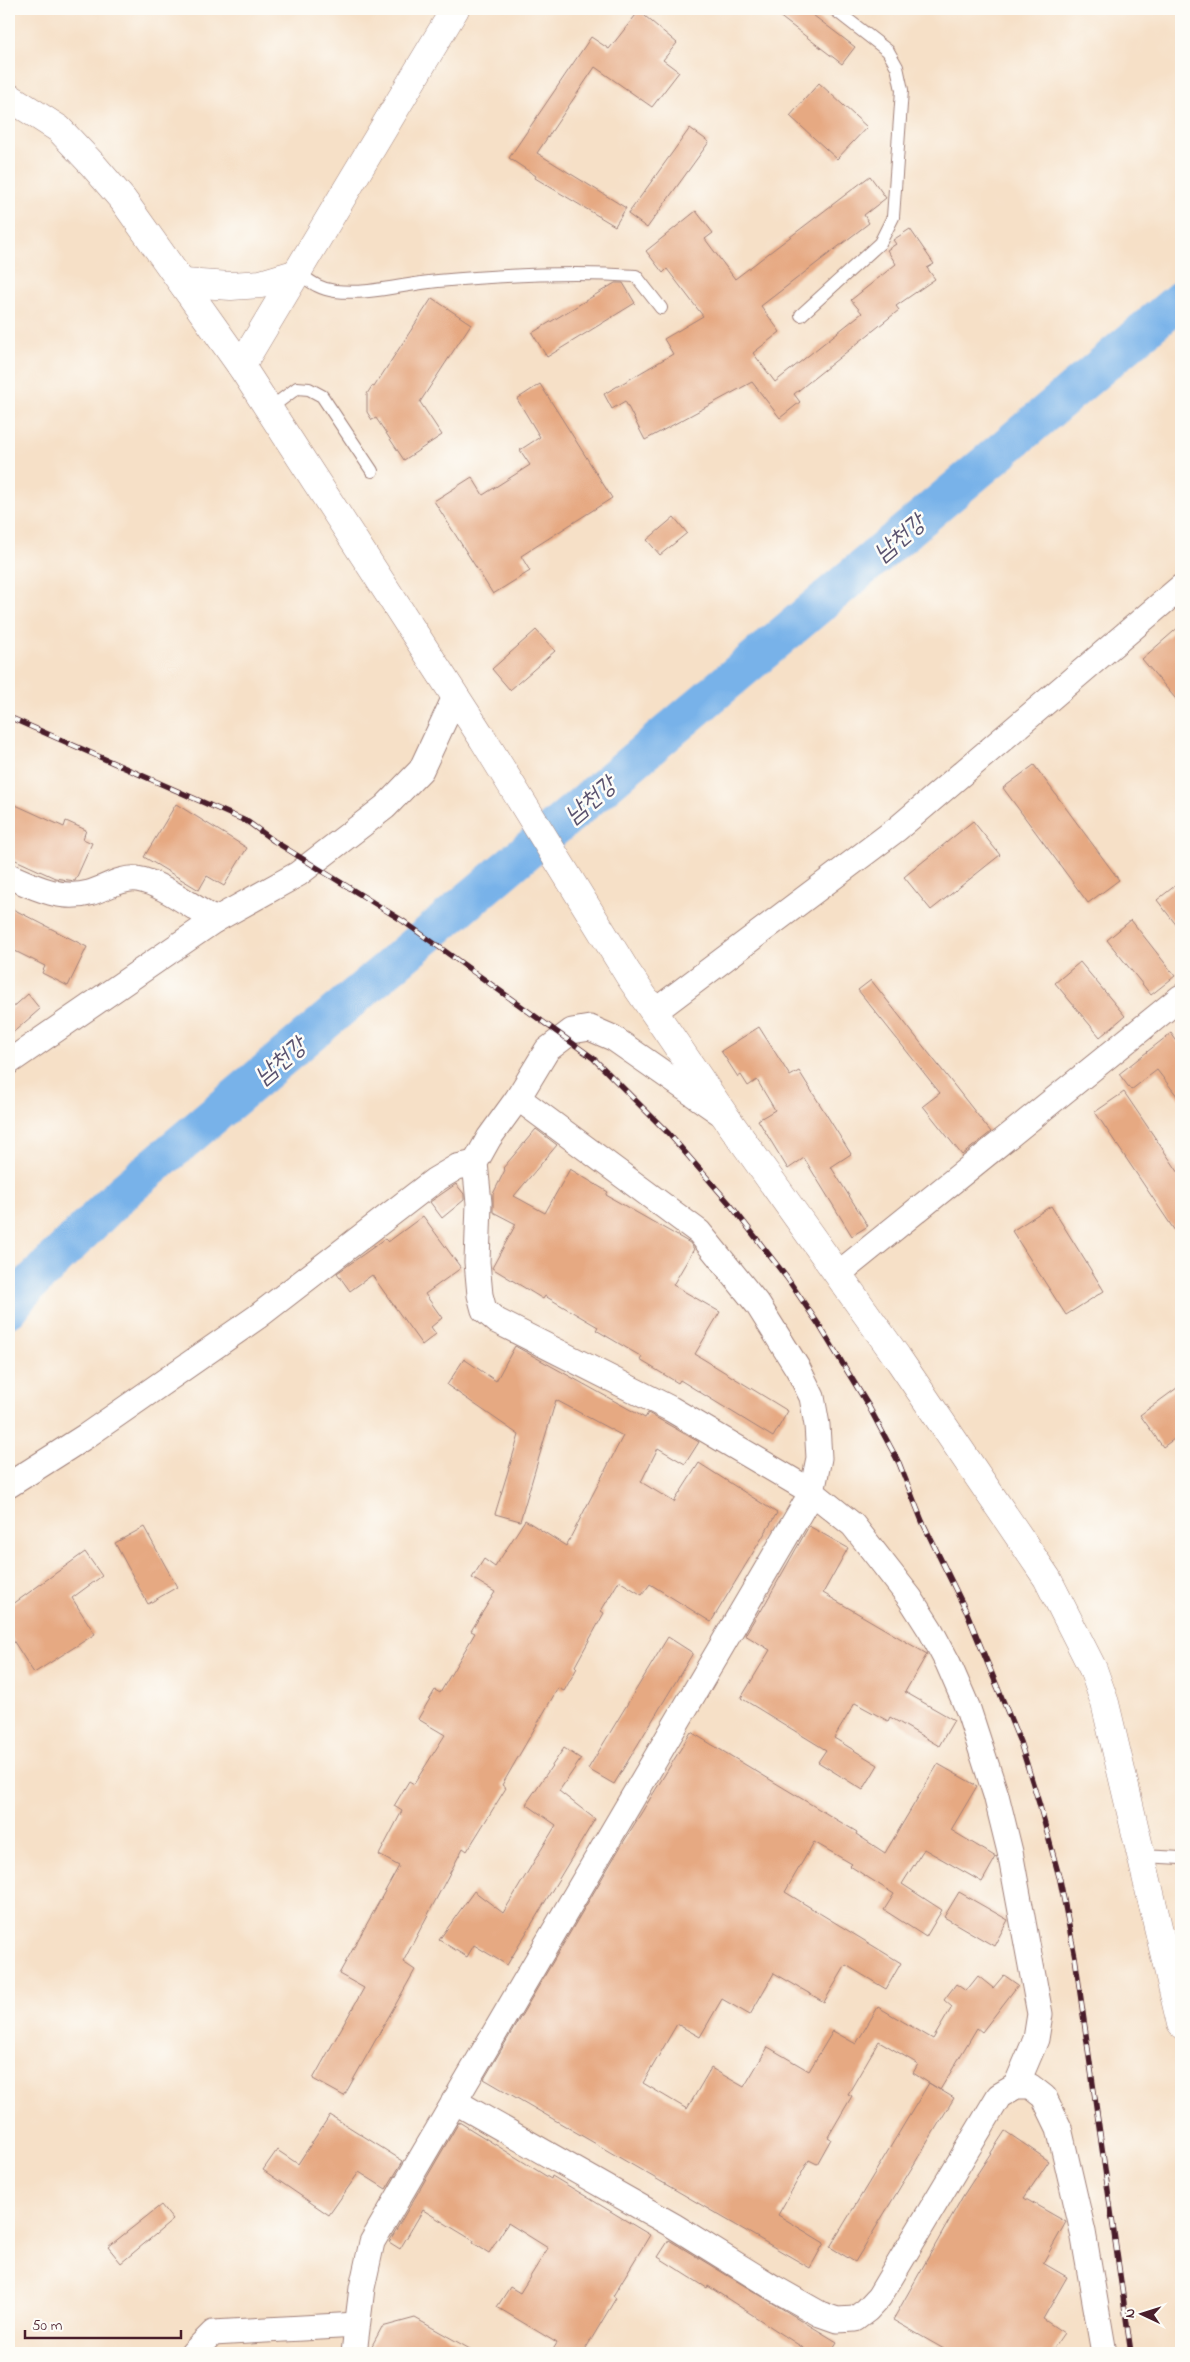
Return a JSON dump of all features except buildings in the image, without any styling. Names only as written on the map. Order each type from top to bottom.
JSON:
[{"type":"main road","points":[[241,366],[455,9]]},
{"type":"main road","points":[[9,97],[59,129],[93,165],[123,200],[184,284],[241,366],[484,739],[628,974],[725,1116],[897,1357],[1047,1578],[1093,1669],[1105,1703],[1181,2024]]},
{"type":"main road","points":[[184,284],[231,286],[261,284],[298,273]]},
{"type":"street","points":[[654,1012],[897,829],[1181,587]]},
{"type":"street","points":[[9,1062],[215,920],[298,874],[385,807],[421,770],[455,697]]},
{"type":"street","points":[[9,876],[35,888],[69,897],[88,894],[120,881],[135,879],[152,884],[215,920]]},
{"type":"street","points":[[838,1274],[1181,997]]},
{"type":"street","points":[[725,1116],[613,1038],[590,1028],[572,1031],[547,1050],[518,1098],[489,1138],[476,1163],[479,1203],[477,1262],[484,1310],[497,1322],[670,1409],[812,1492],[853,1525],[910,1598],[948,1663],[971,1719],[996,1795],[1010,1852],[1040,2014],[1036,2039],[1016,2086]]},
{"type":"street","points":[[354,2353],[357,2325],[372,2242],[812,1492],[819,1458],[817,1425],[812,1397],[798,1369],[758,1305],[699,1232],[518,1098]]},
{"type":"street","points":[[9,1485],[86,1436],[257,1317],[435,1180],[457,1167],[476,1163]]},
{"type":"street","points":[[454,2101],[674,2226],[774,2288],[837,2320],[854,2319],[867,2310],[879,2297],[998,2096],[1016,2086],[1030,2086],[1044,2097],[1059,2128],[1083,2232],[1104,2353]]},
{"type":"street","points":[[193,2353],[214,2334],[357,2325]]},
{"type":"lane","points":[[800,315],[880,243],[893,217],[902,90],[897,67],[888,50],[834,9]]},
{"type":"lane","points":[[298,273],[318,288],[361,292],[437,281],[530,275],[596,273],[636,276],[661,308]]},
{"type":"lane","points":[[269,409],[298,388],[309,389],[322,396],[372,471]]},
{"type":"lane","points":[[1142,1856],[1181,1858]]},
{"type":"waterway","name":"남천강","points":[[9,1309],[21,1293],[122,1193],[1181,299]]},
{"type":"railway","points":[[9,717],[248,822],[274,841],[403,921],[593,1058],[669,1134],[729,1203],[787,1278],[819,1325],[868,1405],[899,1463],[922,1521],[967,1613],[1020,1742],[1060,1880],[1075,1957],[1131,2353]]}]
